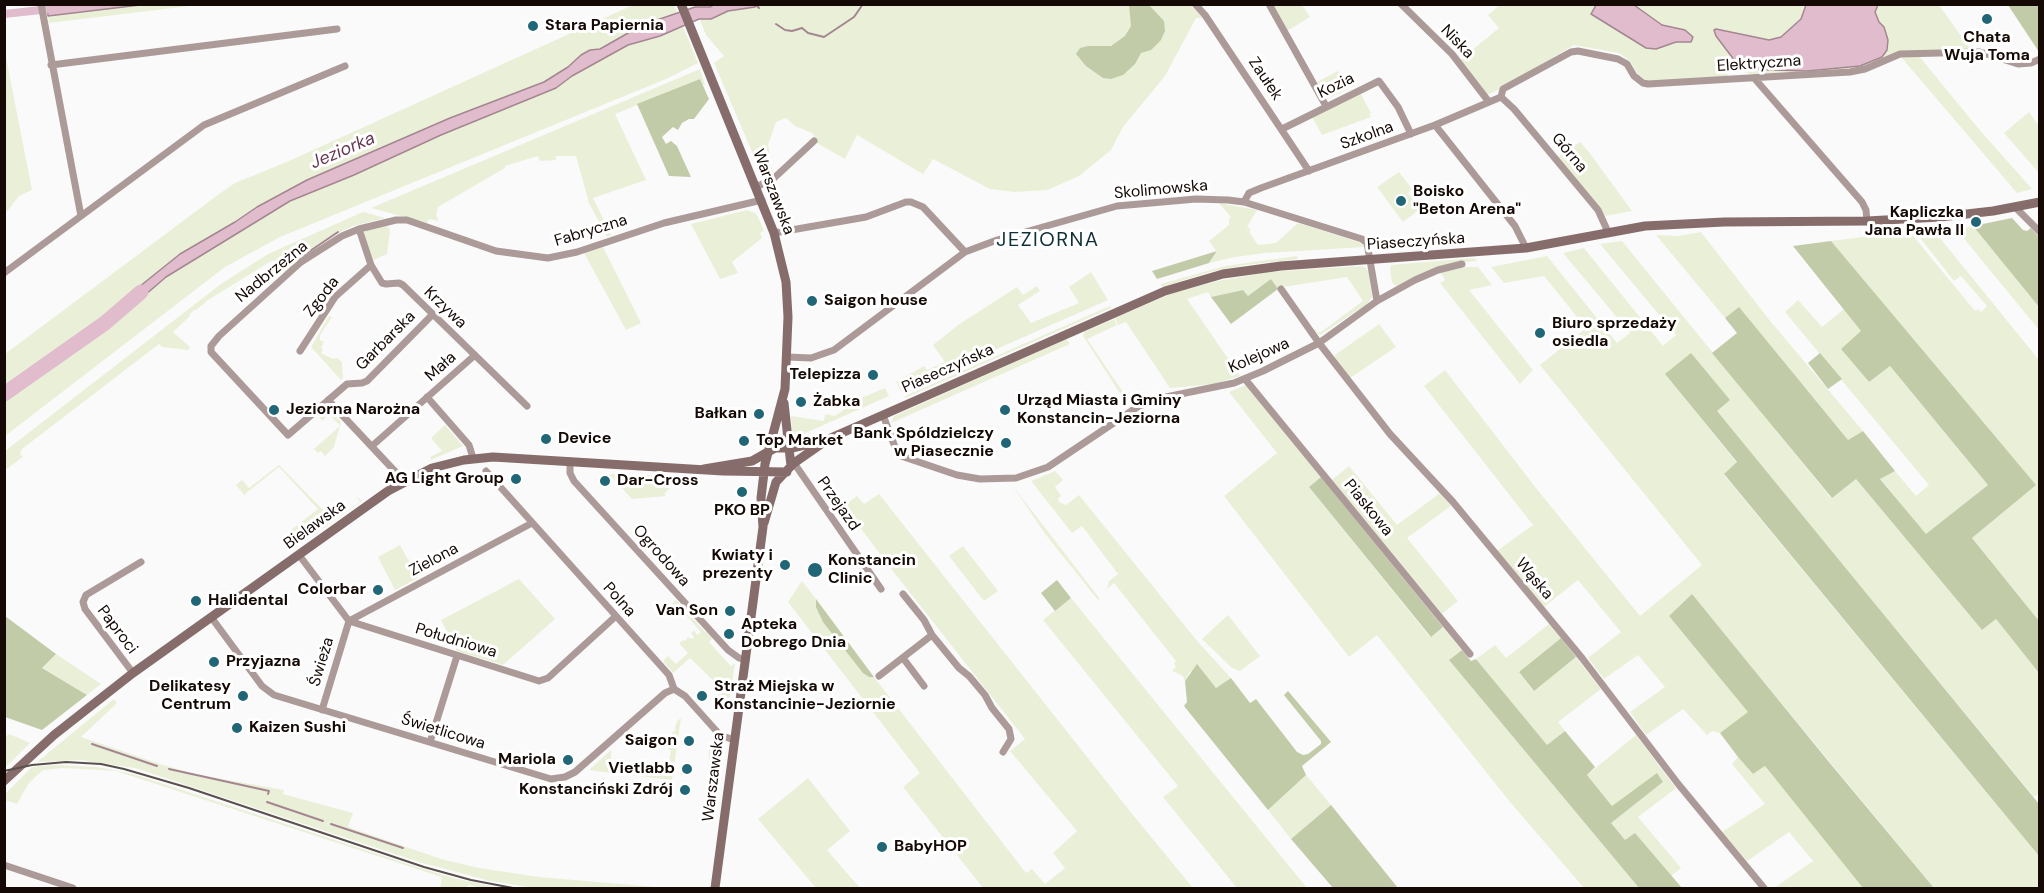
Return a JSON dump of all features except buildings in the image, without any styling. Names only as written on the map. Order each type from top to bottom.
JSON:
[{"type":"main road","name":"Warszawska","points":[[681,4],[762,200],[781,259],[787,293],[784,400],[791,467],[773,487],[763,526],[715,888]]},
{"type":"main road","name":"Piaseczyńska","points":[[769,451],[777,447],[788,449],[826,440],[1165,291],[1254,268],[1526,248],[1608,232],[1670,224],[1867,221],[1940,217],[2040,202]]},
{"type":"main road","name":"Warszawska","points":[[763,526],[761,502],[765,472],[784,400]]},
{"type":"main road","name":"Piaseczyńska","points":[[791,467],[826,440]]},
{"type":"main road","name":"Bielawska","points":[[704,469],[752,461],[769,451]]},
{"type":"main road","name":"Bielawska","points":[[4,781],[54,735],[133,673],[404,481],[443,465],[473,458],[498,457],[723,471],[765,472],[791,467]]},
{"type":"street","points":[[41,4],[81,216]]},
{"type":"street","name":"Zaułek","points":[[1196,4],[1309,171]]},
{"type":"street","points":[[1269,4],[1326,106]]},
{"type":"street","name":"Niska","points":[[1401,4],[1452,54],[1489,102]]},
{"type":"street","points":[[51,65],[337,29]]},
{"type":"street","name":"Elektryczna","points":[[1501,97],[1503,89],[1571,52],[1578,51],[1618,59],[1627,64],[1634,76],[1648,84],[1858,71],[1900,54],[1980,52],[2018,64],[2031,63],[2040,59]]},
{"type":"street","points":[[4,273],[204,125],[345,66]]},
{"type":"street","points":[[1755,79],[1862,202],[1866,210],[1867,221]]},
{"type":"street","name":"Kozia","points":[[1282,129],[1379,81],[1398,107],[1411,134]]},
{"type":"street","name":"Szkolna","points":[[1244,202],[1251,192],[1435,125],[1501,97]]},
{"type":"street","name":"Górna","points":[[1501,97],[1514,109],[1598,210],[1608,232]]},
{"type":"street","points":[[1435,125],[1515,226],[1526,248]]},
{"type":"street","points":[[756,187],[773,179],[814,141]]},
{"type":"street","name":"Skolimowska","points":[[787,357],[811,358],[834,350],[965,252],[997,240],[1117,206],[1215,199],[1244,202],[1362,239],[1367,243],[1377,301]]},
{"type":"street","name":"Fabryczna","points":[[359,229],[387,221],[407,220],[485,248],[548,258],[577,252],[664,223],[762,200]]},
{"type":"street","points":[[774,233],[866,218],[911,202],[923,207],[965,252]]},
{"type":"street","points":[[2014,207],[2040,232]]},
{"type":"street","name":"Krzywa","points":[[359,229],[371,265],[382,283],[400,284],[527,406]]},
{"type":"street","name":"Nadbrzeżna","points":[[211,346],[233,321],[301,262],[342,236],[359,229]]},
{"type":"street","name":"Kolejowa","points":[[883,414],[898,455],[957,475],[980,479],[1006,480],[1026,476],[1048,467],[1129,411],[1166,397],[1245,379],[1319,343],[1377,301],[1428,275],[1462,264]]},
{"type":"street","name":"Zgoda","points":[[300,351],[335,297],[371,265]]},
{"type":"street","name":"Wąska","points":[[1281,289],[1319,343],[1390,434],[1453,502],[1582,658],[1679,785],[1764,888]]},
{"type":"street","name":"Garbarska","points":[[211,346],[211,352],[288,435],[346,384],[368,381],[433,314]]},
{"type":"street","name":"Mała","points":[[372,446],[475,355]]},
{"type":"street","name":"Piaskowa","points":[[1245,379],[1470,654]]},
{"type":"street","points":[[427,397],[469,445],[473,458]]},
{"type":"street","points":[[328,400],[404,481]]},
{"type":"street","name":"Ogrodowa","points":[[570,461],[570,473],[574,481],[728,650],[746,660]]},
{"type":"street","name":"Przejazd","points":[[791,467],[881,589]]},
{"type":"street","name":"Polna","points":[[486,471],[669,675],[674,689],[685,696],[720,735],[734,740]]},
{"type":"street","name":"Zielona","points":[[348,621],[532,523]]},
{"type":"street","points":[[299,555],[348,621]]},
{"type":"street","name":"Paproci","points":[[133,673],[85,609],[83,602],[86,595],[141,562]]},
{"type":"street","points":[[903,594],[924,620],[932,635],[959,668],[980,688],[1009,729],[1011,739],[1003,752]]},
{"type":"street","name":"Południowa","points":[[348,621],[544,681],[616,616]]},
{"type":"street","name":"Świetlicowa","points":[[211,617],[266,690],[274,695],[546,778],[566,777],[579,769],[665,693],[674,689]]},
{"type":"street","name":"Świeża","points":[[322,710],[348,621]]},
{"type":"street","points":[[879,676],[932,635]]},
{"type":"street","points":[[430,742],[457,656]]},
{"type":"street","points":[[903,658],[924,686]]},
{"type":"street","points":[[4,865],[71,888]]},
{"type":"green space","points":[[1189,4],[1204,18],[1196,18],[1165,76],[1123,127],[1111,150],[1079,176],[1047,190],[1015,192],[990,189],[933,159],[923,174],[857,135],[845,159],[820,145],[813,139],[815,137],[812,133],[795,126],[786,118],[776,122],[768,145],[770,153],[767,154],[774,175],[770,177],[762,175],[714,63],[724,56],[706,35],[694,5]]},
{"type":"green space","points":[[1501,4],[1939,5],[1969,47],[1968,50],[1898,53],[1853,71],[1766,75],[1750,74],[1740,70],[1725,70],[1728,76],[1651,82],[1639,76],[1630,61],[1619,53],[1574,45],[1487,95],[1460,60],[1499,28],[1488,15]]},
{"type":"green space","points":[[140,5],[198,5],[49,23],[48,16]]},
{"type":"green space","points":[[633,5],[674,5],[698,63],[666,79],[280,237],[225,267],[5,436],[5,354],[235,183],[289,161]]},
{"type":"green space","points":[[1129,5],[1149,5],[1164,21],[1165,31],[1161,40],[1151,50],[1141,53],[1135,64],[1123,75],[1111,79],[1103,78],[1086,66],[1076,54],[1080,48],[1088,46],[1111,46],[1125,36],[1131,26]]},
{"type":"green space","points":[[1273,5],[1302,5],[1310,17],[1287,31]]},
{"type":"green space","points":[[2008,5],[2039,5],[2039,52]]},
{"type":"green space","points":[[4,47],[32,190],[19,196],[5,214]]},
{"type":"green space","points":[[1919,56],[2032,189],[2017,193],[1901,57]]},
{"type":"green space","points":[[700,69],[705,85],[700,79],[615,114],[646,180],[593,198],[611,235],[607,237],[589,203],[576,156],[556,156],[556,160],[540,161],[538,156],[505,166],[438,207],[436,215],[439,221],[429,219],[427,223],[371,208]]},
{"type":"green space","points":[[1338,71],[1348,89],[1327,99],[1317,82]]},
{"type":"green space","points":[[700,79],[709,99],[694,119],[682,123],[678,130],[673,127],[662,137],[666,144],[671,141],[677,146],[691,177],[669,176],[637,104]]},
{"type":"green space","points":[[1361,94],[1371,117],[1322,135],[1312,117]]},
{"type":"green space","points":[[2029,112],[2039,126],[2039,173],[2004,133]]},
{"type":"green space","points":[[1580,142],[1632,211],[1605,216],[1558,160],[1560,155]]},
{"type":"green space","name":"Boisko \"Beton Arena\"","points":[[1399,172],[1412,189],[1408,193],[1420,209],[1403,222],[1377,187]]},
{"type":"green space","points":[[1219,203],[1257,210],[1247,227],[1251,229],[1249,232],[1258,245],[1276,243],[1298,223],[1362,243],[1364,247],[1265,253],[1209,263],[1217,252],[1209,241],[1229,225],[1231,217]]},
{"type":"green space","points":[[747,210],[758,217],[764,231],[760,233],[762,238],[732,262],[738,273],[720,279],[691,224]]},
{"type":"green space","points":[[363,212],[385,218],[353,226],[340,232],[285,272],[273,260],[208,300],[194,310],[173,332],[190,347],[188,350],[162,347],[159,344],[22,449],[20,454],[23,457],[5,470],[5,451],[221,284],[268,254]]},
{"type":"green space","points":[[2012,218],[2023,230],[2027,231],[2031,228],[2039,237],[2039,307],[1973,226]]},
{"type":"green space","points":[[387,225],[390,230],[387,254],[373,260],[364,234],[366,230]]},
{"type":"green space","points":[[1973,226],[2039,307],[2039,330],[1957,230]]},
{"type":"green space","points":[[1931,227],[2039,360],[2039,621],[1972,538],[2035,485],[1831,241],[1909,231],[1975,311],[1978,309],[1981,312],[1987,306],[1961,276],[1954,281],[1914,230]]},
{"type":"green space","points":[[1701,232],[1771,322],[1863,431],[1848,440],[1739,308],[1725,318],[1656,235],[1679,236]]},
{"type":"green space","points":[[1622,241],[1831,498],[1856,479],[1982,630],[1996,619],[2039,673],[2040,793],[2034,797],[1716,411],[1730,400],[1665,374],[1737,463],[1724,475],[2039,856],[2039,888],[1934,888],[1692,595],[1669,616],[1749,712],[1720,733],[1712,731],[1707,735],[1683,709],[1646,735],[1630,712],[1665,687],[1638,655],[1604,679],[1588,658],[1621,632],[1578,580],[1544,607],[1497,551],[1533,525],[1424,386],[1445,370],[1536,488],[1640,616],[1702,565],[1540,365],[1586,328],[1544,276],[1504,283],[1491,267],[1547,256],[1617,343],[1630,333],[1563,253],[1584,248],[1663,346],[1676,335],[1600,244]]},
{"type":"green space","points":[[1831,241],[2036,485],[1972,538],[2039,621],[2039,673],[1996,619],[1982,630],[1856,479],[1832,498],[1712,353],[1737,333],[1725,318],[1739,307],[1848,440],[1863,431],[1895,471],[1880,479],[1926,534],[1988,485],[1890,366],[1869,382],[1841,349],[1861,331],[1793,246]]},
{"type":"green space","points":[[603,247],[641,323],[626,330],[584,253]]},
{"type":"green space","points":[[1217,251],[1209,263],[1157,279],[1152,271]]},
{"type":"green space","points":[[1297,256],[1298,259],[1246,265],[1210,272],[1162,287],[1161,284],[1225,266]]},
{"type":"green space","points":[[1474,258],[1478,261],[1453,263],[1397,287],[1392,282],[1391,265]]},
{"type":"green space","points":[[1362,266],[1369,273],[1372,297],[1367,304],[1320,335],[1313,330],[1321,332],[1363,301],[1347,277],[1283,287],[1248,296],[1243,290],[1211,297],[1208,292],[1187,299],[1240,376],[1214,384],[1170,388],[1126,322],[1118,325],[1115,318],[1173,293],[1218,281],[1267,272]]},
{"type":"green space","points":[[1465,267],[1478,267],[1492,285],[1469,290],[1533,370],[1520,384],[1440,283],[1445,280],[1441,273]]},
{"type":"green space","points":[[1091,272],[1108,300],[901,391],[896,382],[924,366],[927,370],[945,362],[933,345],[958,325],[1017,287],[1023,295],[1037,286],[1040,291],[1018,305],[1031,323],[1079,303],[1069,287]]},
{"type":"green space","points":[[1271,279],[1278,289],[1231,324],[1211,297],[1243,290],[1248,296]]},
{"type":"green space","points":[[1798,300],[1822,327],[1844,309],[1862,332],[1841,349],[1869,382],[1889,365],[1988,485],[1926,535],[1880,478],[1895,471],[1916,496],[1929,485],[1785,312]]},
{"type":"green space","points":[[1110,306],[1111,308],[905,398],[905,396]]},
{"type":"green space","points":[[329,316],[332,317],[320,335],[320,340],[324,342],[321,353],[342,362],[343,378],[341,380],[311,347]]},
{"type":"green space","points":[[1114,319],[1117,325],[1087,339],[1125,395],[1138,393],[1142,399],[1134,404],[1125,397],[1123,398],[1083,336],[1084,332]]},
{"type":"green space","points":[[1379,324],[1396,347],[1350,378],[1335,355]]},
{"type":"green space","points":[[1066,339],[1070,344],[891,423],[894,416]]},
{"type":"green space","points":[[1691,353],[1730,400],[1717,411],[2039,804],[2039,856],[1724,474],[1737,462],[1665,374]]},
{"type":"green space","points":[[1820,353],[1842,379],[1828,389],[1808,363]]},
{"type":"green space","points":[[1246,385],[1321,477],[1309,487],[1430,637],[1443,627],[1462,650],[1449,660],[1639,888],[1584,888],[1510,802],[1377,635],[1349,657],[1224,496],[1277,453],[1229,392]]},
{"type":"green space","points":[[885,388],[889,396],[801,435],[795,435],[792,432],[791,416],[824,421],[825,414],[835,416],[857,400]]},
{"type":"green space","points":[[325,410],[330,411],[341,422],[340,426],[329,414],[322,421],[319,416]]},
{"type":"green space","points":[[445,425],[463,446],[431,460],[430,457],[442,451],[431,438]]},
{"type":"green space","points":[[340,426],[334,447],[325,456],[321,451],[318,453],[314,449]]},
{"type":"green space","points":[[279,465],[324,511],[321,513],[329,523],[360,502],[356,496],[362,501],[305,541],[299,542],[291,530],[318,509],[279,467],[245,496],[236,485],[242,480],[249,488]]},
{"type":"green space","points":[[1349,466],[1397,525],[1440,493],[1451,506],[1407,538],[1458,601],[1442,614],[1332,480]]},
{"type":"green space","points":[[1055,471],[1063,480],[1055,487],[1061,496],[1058,499],[1059,502],[1066,505],[1079,495],[1198,642],[1231,678],[1217,688],[1190,671],[1185,681],[1183,676],[1172,671],[1176,667],[1174,663],[1176,661],[1114,583],[1107,589],[1109,581],[1118,574],[1082,526],[1072,533],[1031,481]]},
{"type":"green space","points":[[609,474],[640,475],[640,480],[646,481],[647,475],[671,476],[670,488],[664,494],[666,496],[632,499]]},
{"type":"green space","points":[[1321,477],[1443,627],[1431,637],[1309,487]]},
{"type":"green space","points":[[1012,485],[1100,599],[1098,600],[1046,535]]},
{"type":"green space","points":[[879,494],[1193,888],[983,888],[903,787],[920,773],[788,602],[802,581],[816,599],[817,607],[869,677],[874,677],[1026,873],[1032,869],[1045,884],[1065,868],[1053,853],[1077,831],[1010,751],[1025,739],[844,506],[857,496],[864,504]]},
{"type":"green space","points":[[400,545],[418,578],[395,590],[378,557]]},
{"type":"green space","points":[[963,546],[998,591],[984,601],[949,556]]},
{"type":"green space","points":[[519,579],[555,619],[503,665],[457,651],[441,620]]},
{"type":"green space","points":[[1057,580],[1071,598],[1055,611],[1041,593]]},
{"type":"green space","points":[[1692,594],[1934,888],[1863,888],[1765,766],[1753,774],[1738,757],[1720,733],[1748,712],[1669,616]]},
{"type":"green space","points":[[1071,598],[1307,888],[1237,888],[1163,797],[1178,786],[1043,620]]},
{"type":"green space","points":[[816,599],[874,677],[863,673],[823,622],[816,607]]},
{"type":"green space","points":[[676,600],[713,638],[709,642],[731,666],[735,663],[728,709],[716,699],[722,689],[690,658],[673,673],[663,661],[668,656],[676,664],[688,653],[679,643],[688,637],[692,639],[694,637],[691,633],[694,630],[697,635],[701,632],[681,609],[670,610],[658,619],[657,617]]},
{"type":"green space","points":[[1228,615],[1260,656],[1240,671],[1232,668],[1202,639]]},
{"type":"green space","points":[[5,616],[56,654],[42,668],[87,695],[42,730],[5,717]]},
{"type":"green space","points":[[1549,624],[1561,638],[1519,672],[1533,691],[1576,657],[1601,689],[1558,722],[1565,731],[1547,746],[1476,659],[1495,645],[1506,658]]},
{"type":"green space","points":[[1561,638],[1576,657],[1534,691],[1519,672]]},
{"type":"green space","points":[[1462,650],[1471,661],[1476,659],[1547,745],[1565,731],[1595,767],[1587,775],[1612,806],[1657,773],[1663,782],[1611,823],[1625,840],[1635,833],[1682,888],[1639,888],[1449,660]]},
{"type":"green space","points":[[56,654],[101,684],[87,695],[42,668]]},
{"type":"green space","points":[[1197,664],[1216,688],[1231,678],[1250,703],[1256,699],[1297,752],[1303,755],[1308,754],[1321,744],[1321,741],[1284,695],[1288,691],[1331,742],[1302,766],[1306,775],[1268,810],[1184,706],[1187,702],[1185,681]]},
{"type":"green space","points":[[114,699],[117,703],[81,737],[195,774],[284,790],[283,794],[353,813],[348,827],[441,859],[479,868],[539,877],[667,888],[534,888],[490,881],[419,862],[135,768],[80,760],[37,762]]},
{"type":"green space","points":[[681,718],[672,780],[589,770],[611,750],[611,769],[630,771],[631,767],[654,769],[654,774],[666,775],[671,751],[667,747],[670,743],[668,741],[666,744],[663,740],[676,730],[677,721]]},
{"type":"green space","points":[[9,734],[30,743],[5,766],[5,737]]},
{"type":"green space","points":[[1636,735],[1676,788],[1638,817],[1681,868],[1671,876],[1635,833],[1625,841],[1610,823],[1663,782],[1657,774],[1612,806],[1587,775]]},
{"type":"green space","points":[[713,742],[721,754],[712,818],[714,794],[708,793],[709,750]]},
{"type":"green space","points":[[1738,757],[1753,774],[1765,766],[1864,888],[1774,888],[1813,861],[1789,832],[1747,861],[1722,832],[1765,804],[1732,764]]},
{"type":"green space","points":[[56,765],[97,767],[133,774],[417,867],[453,878],[500,888],[468,885],[467,888],[440,888],[442,877],[116,771],[63,768],[43,770],[29,783],[17,804],[5,800],[5,794],[32,767]]},
{"type":"green space","points":[[1306,775],[1331,805],[1291,839],[1268,810]]},
{"type":"green space","points":[[808,778],[850,831],[827,850],[860,888],[816,888],[758,819]]},
{"type":"green space","points":[[1331,805],[1398,888],[1333,888],[1291,839]]},
{"type":"shaded area","points":[[47,4],[140,4],[140,5],[48,16]]},
{"type":"shaded area","points":[[715,4],[758,5],[728,11],[711,19],[699,19],[660,36],[628,45],[572,76],[556,88],[290,201],[166,277],[130,308],[119,303],[180,254],[257,207],[307,180],[450,118],[544,82],[568,67],[581,55],[590,50],[600,49],[651,20],[654,21],[695,7],[710,7]]},
{"type":"shaded area","points":[[1596,5],[1634,5],[1662,25],[1685,30],[1693,37],[1691,42],[1676,42],[1656,49],[1646,48],[1591,14]]},
{"type":"shaded area","points":[[1806,5],[1878,5],[1875,12],[1884,27],[1888,40],[1887,50],[1882,57],[1860,66],[1807,71],[1741,69],[1714,30],[1769,40],[1781,37],[1801,19]]},
{"type":"waterway","points":[[755,4],[759,8]]},
{"type":"waterway","points":[[776,24],[785,30],[792,31],[802,28],[808,33],[824,37],[854,17],[863,4]]},
{"type":"waterway","points":[[4,14],[50,9]]},
{"type":"waterway","points":[[288,266],[338,232]]},
{"type":"waterway","name":"Jeziorka","points":[[4,394],[105,323],[141,292]]},
{"type":"waterway","points":[[92,744],[157,766]]},
{"type":"waterway","points":[[169,769],[269,791],[268,794]]},
{"type":"waterway","points":[[267,802],[323,821]]},
{"type":"waterway","points":[[331,824],[403,848]]},
{"type":"railway","points":[[4,771],[32,765],[66,762],[101,764],[124,769],[189,788],[424,867],[471,880],[513,888]]},
{"type":"place","name":"Chata Wuja Toma","points":[[1987,19]]},
{"type":"place","name":"Stara Papiernia","points":[[533,26]]},
{"type":"place","name":"Boisko \"Beton Arena\"","points":[[1401,201]]},
{"type":"place","name":"Kapliczka Jana Pawła II","points":[[1976,222]]},
{"type":"place","name":"Saigon house","points":[[812,301]]},
{"type":"place","name":"Biuro sprzedaży osiedla","points":[[1540,333]]},
{"type":"place","name":"Telepizza","points":[[873,375]]},
{"type":"place","name":"Żabka","points":[[801,402]]},
{"type":"place","name":"Jeziorna Narożna","points":[[274,410]]},
{"type":"place","name":"Urząd Miasta i Gminy Konstancin-Jeziorna","points":[[1005,410]]},
{"type":"place","name":"Bałkan","points":[[759,414]]},
{"type":"place","name":"Device","points":[[546,439]]},
{"type":"place","name":"Top Market","points":[[744,441]]},
{"type":"place","name":"Bank Spóldzielczy w Piasecznie","points":[[1006,443]]},
{"type":"place","name":"AG Light Group","points":[[516,479]]},
{"type":"place","name":"Dar-Cross","points":[[605,481]]},
{"type":"place","name":"PKO BP","points":[[742,492]]},
{"type":"place","name":"Kwiaty i prezenty","points":[[785,565]]},
{"type":"place","name":"Konstancin Clinic","points":[[815,570]]},
{"type":"place","name":"Colorbar","points":[[378,590]]},
{"type":"place","name":"Halidental","points":[[196,601]]},
{"type":"place","name":"Van Son","points":[[730,611]]},
{"type":"place","name":"Apteka Dobrego Dnia","points":[[729,634]]},
{"type":"place","name":"Przyjazna","points":[[214,662]]},
{"type":"place","name":"Delikatesy Centrum","points":[[243,696]]},
{"type":"place","name":"Straż Miejska w Konstancinie-Jeziornie","points":[[702,696]]},
{"type":"place","name":"Kaizen Sushi","points":[[237,728]]},
{"type":"place","name":"Saigon","points":[[689,741]]},
{"type":"place","name":"Mariola","points":[[568,760]]},
{"type":"place","name":"Vietlabb","points":[[687,769]]},
{"type":"place","name":"Konstanciński Zdrój","points":[[685,790]]},
{"type":"place","name":"BabyHOP","points":[[882,847]]},
{"type":"district","name":"JEZIORNA","points":[[1048,241]]}]
